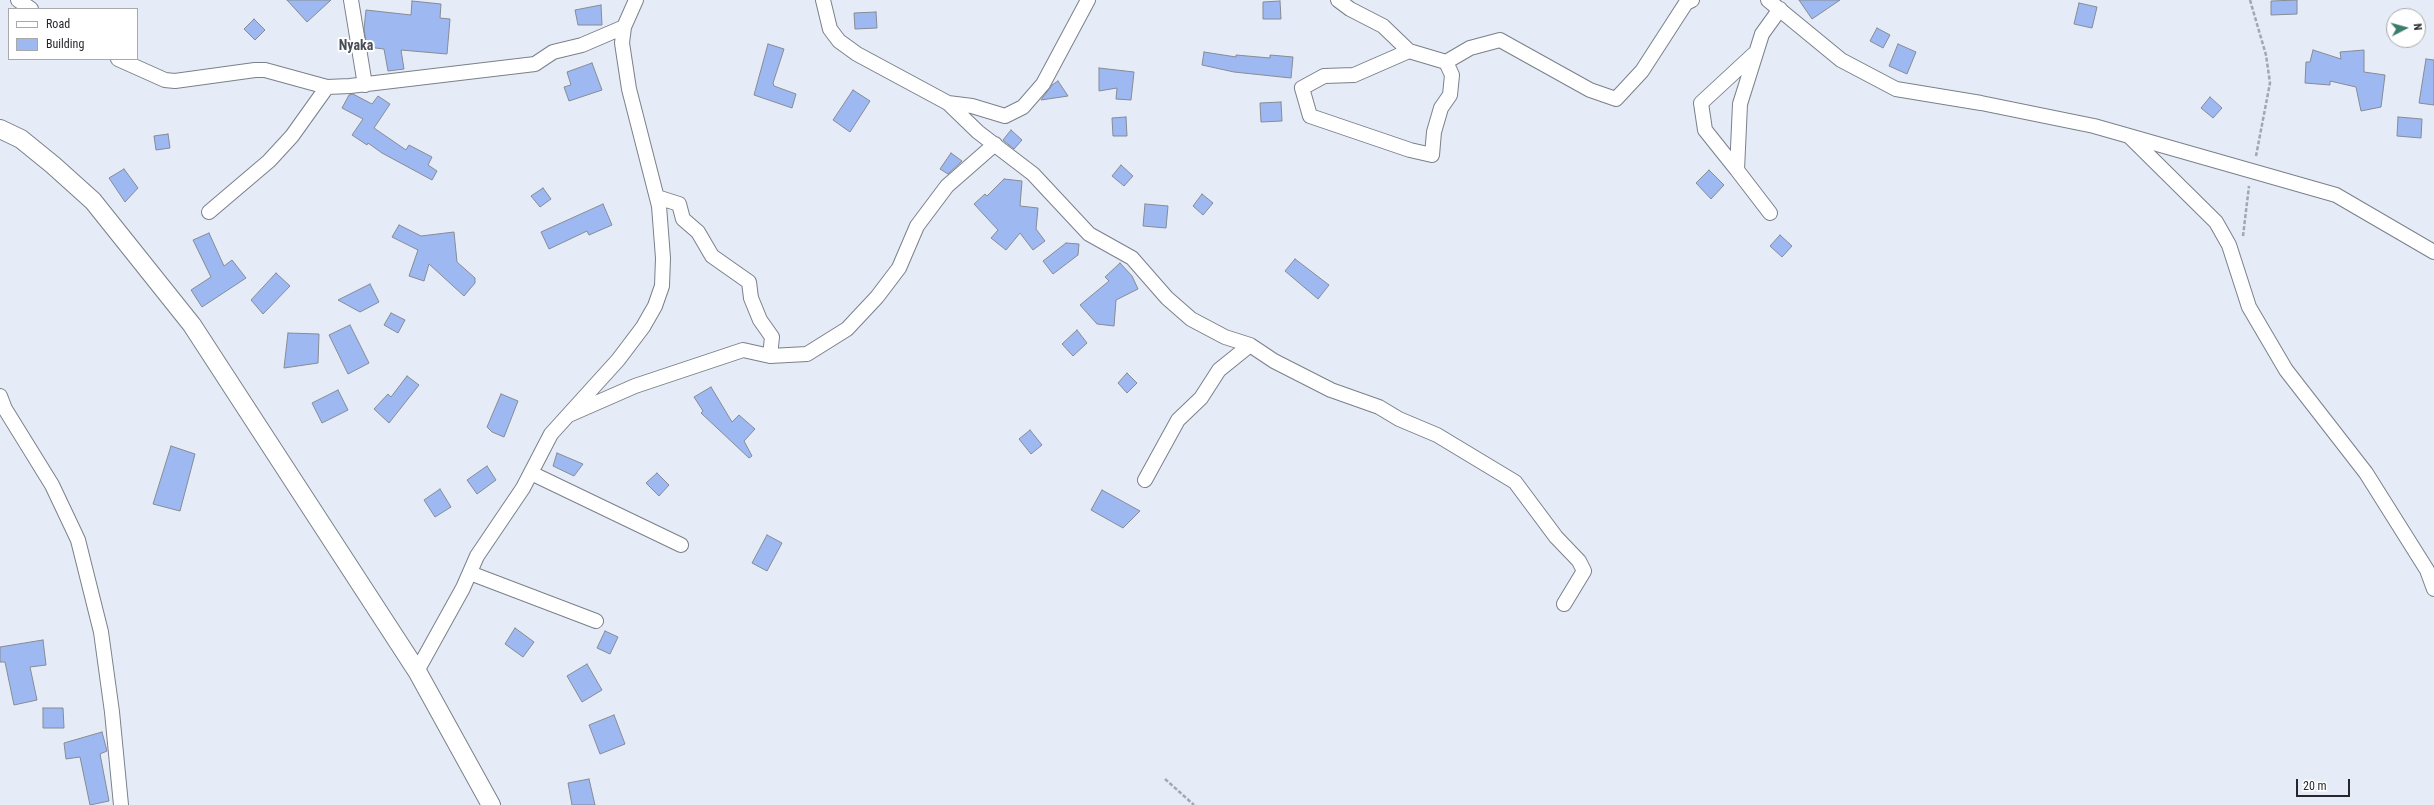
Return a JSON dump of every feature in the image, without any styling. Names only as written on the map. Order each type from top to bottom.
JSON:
[{"type":"street","points":[[18,0],[30,8]]},
{"type":"street","points":[[351,0],[364,85]]},
{"type":"street","points":[[417,671],[470,573],[477,556],[531,474],[544,445],[567,416],[618,360],[643,327],[655,306],[662,286],[663,258],[657,196],[628,82],[622,43],[624,27],[636,0]]},
{"type":"street","points":[[823,0],[830,29],[839,41],[857,54],[948,103],[995,144],[1033,174],[1089,234],[1132,258],[1167,298],[1192,319],[1225,337],[1250,345],[1274,361],[1331,390],[1379,407],[1398,419],[1437,435],[1515,482],[1556,538],[1579,561],[1584,571],[1564,604]]},
{"type":"street","points":[[948,103],[972,106],[1005,116],[1022,107],[1043,84],[1088,0]]},
{"type":"street","points":[[1338,0],[1350,9],[1383,26],[1410,51],[1446,62],[1470,48],[1500,40],[1590,90],[1616,99],[1642,71],[1686,3],[1692,0]]},
{"type":"street","points":[[1768,0],[1841,60],[1896,88],[1989,104],[2094,126],[2336,195],[2434,252]]},
{"type":"street","points":[[1737,170],[1740,104],[1762,34],[1780,9]]},
{"type":"street","points":[[120,60],[165,80],[176,81],[265,70],[327,88],[364,85],[535,64],[553,52],[582,45],[624,27]]},
{"type":"street","points":[[1410,51],[1354,75],[1324,76],[1302,88],[1310,116],[1410,150],[1432,155],[1434,132],[1441,108],[1450,95],[1452,75],[1446,62]]},
{"type":"street","points":[[1756,53],[1701,102],[1705,130],[1770,213]]},
{"type":"street","points":[[209,212],[269,161],[292,136],[327,88]]},
{"type":"street","points":[[0,129],[21,139],[53,164],[93,201],[192,325],[417,671],[492,805]]},
{"type":"street","points":[[2129,136],[2216,222],[2229,246],[2249,307],[2286,370],[2366,473],[2427,570],[2434,589]]},
{"type":"street","points":[[567,416],[635,386],[743,350],[770,356],[807,354],[847,329],[877,297],[899,268],[917,226],[947,186],[995,144]]},
{"type":"street","points":[[657,196],[679,204],[683,219],[698,232],[712,256],[749,282],[751,298],[760,320],[772,338],[770,356]]},
{"type":"street","points":[[1145,480],[1178,420],[1201,398],[1219,370],[1250,345]]},
{"type":"street","points":[[0,396],[5,409],[52,486],[80,547],[101,632],[112,712],[121,805]]},
{"type":"street","points":[[531,474],[681,546]]},
{"type":"street","points":[[470,573],[596,622]]},
{"type":"path","points":[[2236,266],[2242,242],[2247,190],[2253,172],[2270,83],[2266,55],[2250,0]]},
{"type":"path","points":[[1165,779],[1194,805]]},
{"type":"building","points":[[287,0],[331,0],[307,22]]},
{"type":"building","points":[[1799,0],[1840,0],[1812,19]]},
{"type":"building","points":[[2297,0],[2297,14],[2271,15],[2271,1]]},
{"type":"building","points":[[412,1],[441,4],[440,18],[450,19],[447,54],[401,50],[404,69],[388,71],[384,49],[367,47],[364,29],[366,10],[411,15]]},
{"type":"building","points":[[1280,1],[1281,19],[1263,19],[1263,2]]},
{"type":"building","points":[[2079,3],[2097,7],[2092,28],[2074,24]]},
{"type":"building","points":[[601,5],[602,25],[578,25],[575,10]]},
{"type":"building","points":[[876,12],[877,28],[855,29],[854,13]]},
{"type":"building","points":[[254,19],[265,30],[255,40],[244,29]]},
{"type":"building","points":[[1877,28],[1890,35],[1883,48],[1870,41]]},
{"type":"building","points":[[768,44],[784,49],[773,83],[774,86],[796,94],[792,108],[754,95]]},
{"type":"building","points":[[1898,44],[1916,52],[1907,74],[1889,66]]},
{"type":"building","points":[[2313,50],[2341,59],[2340,52],[2364,50],[2364,72],[2385,75],[2381,107],[2361,111],[2356,87],[2330,81],[2330,85],[2305,83],[2306,62],[2310,62]]},
{"type":"building","points":[[1204,52],[1236,57],[1236,55],[1270,58],[1270,55],[1293,57],[1291,78],[1234,72],[1202,65]]},
{"type":"building","points":[[2426,59],[2434,60],[2434,105],[2419,103]]},
{"type":"building","points":[[592,63],[602,90],[569,101],[564,87],[571,85],[567,72]]},
{"type":"building","points":[[1099,68],[1134,72],[1131,100],[1116,99],[1117,88],[1099,91]]},
{"type":"building","points":[[1058,81],[1068,96],[1041,100],[1052,85]]},
{"type":"building","points":[[853,90],[870,101],[850,132],[833,120]]},
{"type":"building","points":[[353,94],[372,104],[378,96],[390,104],[374,128],[406,150],[409,145],[432,157],[428,165],[437,171],[432,180],[382,153],[368,143],[367,145],[352,135],[363,119],[342,108],[349,95]]},
{"type":"building","points":[[2210,97],[2222,108],[2213,118],[2201,108]]},
{"type":"building","points":[[1281,102],[1282,121],[1261,122],[1260,103]]},
{"type":"building","points":[[1126,117],[1127,136],[1113,136],[1112,118]]},
{"type":"building","points":[[2398,117],[2422,119],[2421,138],[2397,136]]},
{"type":"building","points":[[1011,130],[1022,140],[1014,149],[1003,140]]},
{"type":"building","points":[[168,134],[170,148],[156,150],[154,136]]},
{"type":"building","points":[[951,153],[962,161],[948,174],[940,169]]},
{"type":"building","points":[[1121,165],[1133,176],[1124,186],[1112,176]]},
{"type":"building","points":[[124,169],[138,188],[125,202],[109,178]]},
{"type":"building","points":[[1709,170],[1724,185],[1711,199],[1696,183]]},
{"type":"building","points":[[1004,179],[1022,181],[1020,206],[1038,208],[1036,229],[1045,241],[1033,250],[1020,233],[1006,250],[991,238],[998,230],[974,204],[985,194],[987,196]]},
{"type":"building","points":[[543,188],[551,199],[540,207],[531,196]]},
{"type":"building","points":[[1202,194],[1213,203],[1203,215],[1193,206]]},
{"type":"building","points":[[603,204],[612,225],[589,235],[587,231],[549,249],[541,232]]},
{"type":"building","points":[[1145,204],[1168,206],[1166,228],[1143,226]]},
{"type":"building","points":[[399,225],[421,236],[454,232],[457,262],[475,278],[475,283],[464,296],[429,264],[424,281],[409,276],[418,250],[392,237]]},
{"type":"building","points":[[209,233],[224,266],[232,260],[246,278],[202,307],[191,290],[211,277],[193,240]]},
{"type":"building","points":[[1780,235],[1792,246],[1782,257],[1770,246]]},
{"type":"building","points":[[1066,243],[1079,244],[1078,255],[1053,274],[1043,261]]},
{"type":"building","points":[[1295,259],[1329,285],[1318,299],[1285,271]]},
{"type":"building","points":[[1120,263],[1132,276],[1138,289],[1116,300],[1114,326],[1097,324],[1080,305],[1109,281],[1105,277]]},
{"type":"building","points":[[276,273],[290,286],[263,314],[251,300]]},
{"type":"building","points":[[370,284],[379,302],[360,312],[338,300]]},
{"type":"building","points":[[391,313],[405,320],[398,333],[384,325]]},
{"type":"building","points":[[350,325],[369,363],[348,374],[329,335]]},
{"type":"building","points":[[1077,330],[1087,343],[1073,356],[1062,344]]},
{"type":"building","points":[[288,333],[319,334],[318,363],[284,368]]},
{"type":"building","points":[[1127,373],[1137,383],[1127,393],[1118,383]]},
{"type":"building","points":[[407,376],[419,385],[389,423],[374,409],[388,394],[391,397]]},
{"type":"building","points":[[711,387],[732,422],[739,415],[755,429],[744,441],[752,456],[749,458],[701,413],[703,411],[694,397]]},
{"type":"building","points":[[338,390],[348,410],[322,423],[312,403]]},
{"type":"building","points":[[501,394],[518,401],[504,437],[492,432],[487,427]]},
{"type":"building","points":[[1030,430],[1042,445],[1031,454],[1019,439]]},
{"type":"building","points":[[171,446],[195,454],[180,511],[153,504]]},
{"type":"building","points":[[557,453],[583,464],[574,476],[553,466]]},
{"type":"building","points":[[487,466],[496,480],[477,494],[467,480]]},
{"type":"building","points":[[657,473],[669,485],[659,496],[646,483]]},
{"type":"building","points":[[440,489],[451,507],[435,517],[424,500]]},
{"type":"building","points":[[1102,490],[1140,511],[1123,528],[1091,510]]},
{"type":"building","points":[[767,535],[782,543],[767,571],[752,563]]},
{"type":"building","points":[[515,628],[534,642],[523,657],[505,644]]},
{"type":"building","points":[[605,631],[618,637],[610,654],[597,648]]},
{"type":"building","points":[[43,640],[46,665],[30,667],[37,700],[14,705],[5,662],[0,662],[0,647]]},
{"type":"building","points":[[587,664],[602,690],[582,702],[567,676]]},
{"type":"building","points":[[43,708],[63,708],[64,728],[43,728]]},
{"type":"building","points":[[614,715],[625,744],[600,754],[589,725]]},
{"type":"building","points":[[102,732],[107,751],[100,754],[109,801],[90,805],[80,757],[66,759],[64,743]]},
{"type":"building","points":[[589,779],[595,805],[572,805],[568,783]]},
{"type":"district","name":"Nyaka","points":[[356,46]]}]
